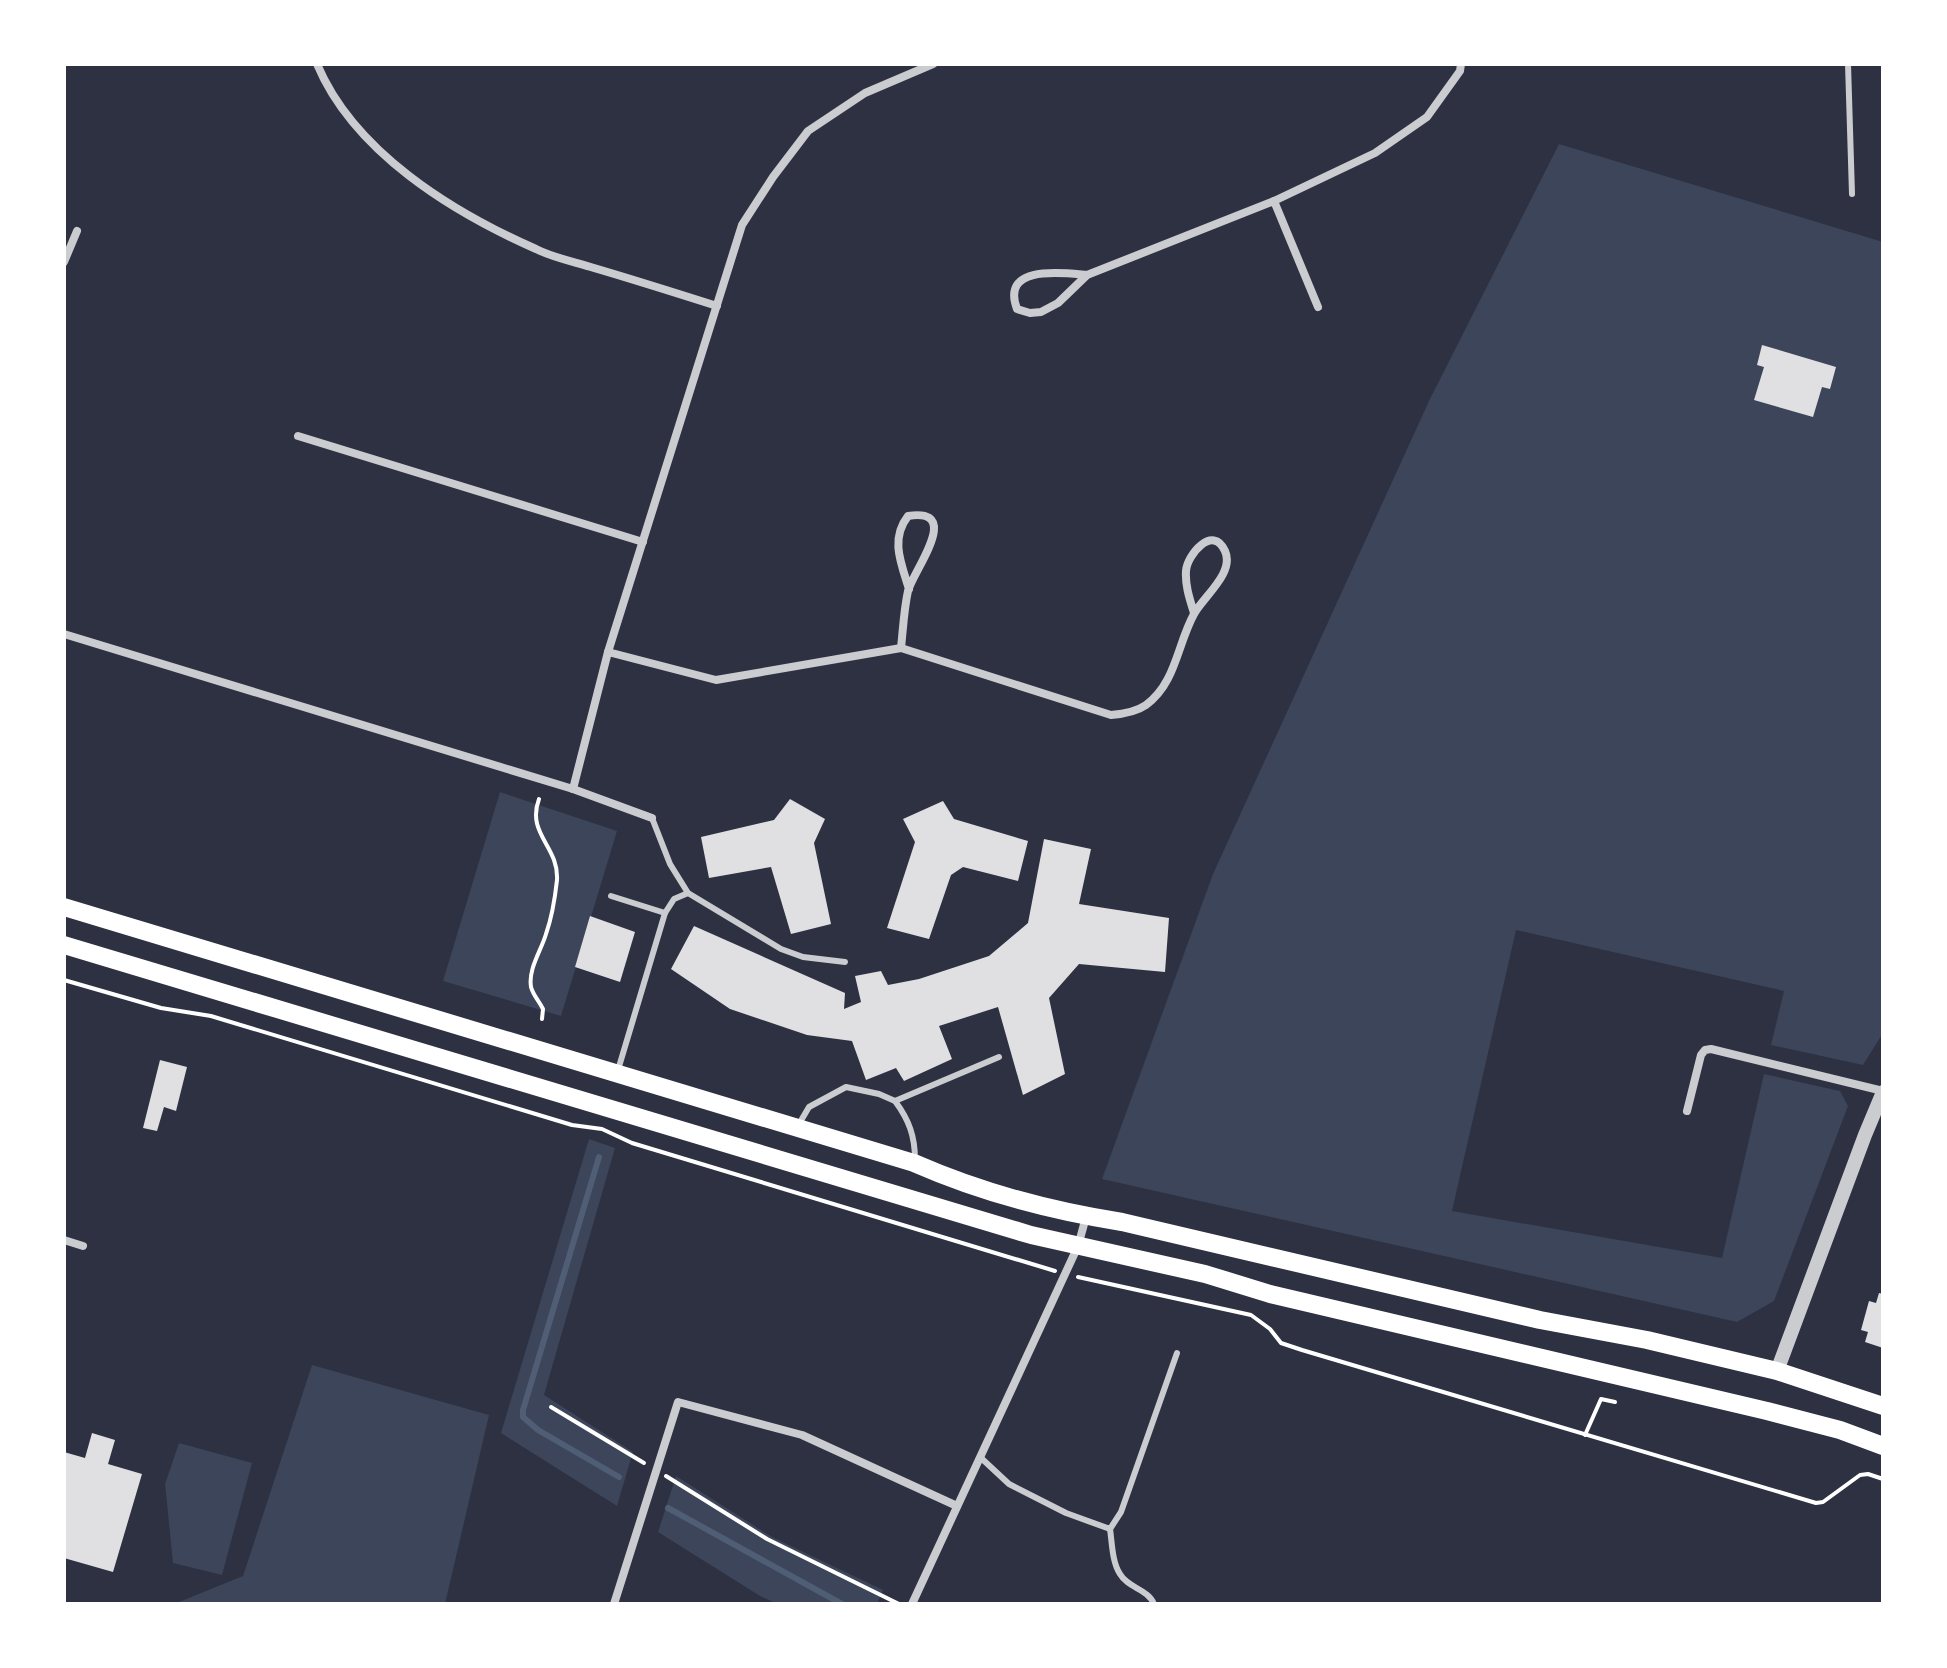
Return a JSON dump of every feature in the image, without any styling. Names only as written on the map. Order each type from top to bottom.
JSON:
[{"type":"main road","points":[[64,907],[914,1163],[948,1178],[1086,1217],[1122,1222],[1540,1320],[1647,1340],[1777,1371],[1883,1406]]},
{"type":"main road","points":[[64,945],[878,1190],[1078,1246],[1767,1411],[1840,1430],[1883,1446]]},
{"type":"street","points":[[317,64],[324,82],[360,131],[407,177],[537,250],[717,306]]},
{"type":"street","points":[[573,789],[608,652],[742,225],[808,131],[865,93],[933,64]]},
{"type":"street","points":[[1087,275],[1038,273],[1025,277],[1016,288],[1014,299],[1017,309],[1041,312],[1058,303],[1087,275],[1274,201],[1375,153],[1427,117],[1460,71],[1461,64]]},
{"type":"street","points":[[1274,201],[1318,307]]},
{"type":"street","points":[[64,262],[77,231]]},
{"type":"street","points":[[298,436],[643,542]]},
{"type":"street","points":[[901,648],[909,589],[934,537],[935,525],[917,514],[908,516],[899,527],[898,542],[909,589]]},
{"type":"street","points":[[608,652],[716,680],[901,648],[1111,715],[1127,713],[1145,705],[1168,680],[1194,613],[1226,565],[1223,547],[1215,541],[1197,547],[1186,568],[1194,613]]},
{"type":"street","points":[[64,634],[573,789],[652,818]]},
{"type":"street","points":[[1687,1111],[1701,1055],[1711,1049],[1883,1092],[1777,1371]]},
{"type":"street","points":[[912,1604],[1065,1275],[1086,1217]]},
{"type":"street","points":[[64,1240],[83,1246]]},
{"type":"street","points":[[614,1604],[678,1402],[802,1435],[957,1506]]},
{"type":"lane","points":[[1848,64],[1852,194]]},
{"type":"lane","points":[[652,818],[670,864],[688,893],[781,949],[803,957],[845,962]]},
{"type":"lane","points":[[617,1074],[665,913],[674,899],[688,893]]},
{"type":"lane","points":[[611,896],[665,913]]},
{"type":"lane","points":[[895,1101],[999,1057]]},
{"type":"lane","points":[[796,1128],[809,1107],[846,1087],[879,1094],[895,1101],[907,1118],[915,1140],[914,1163]]},
{"type":"lane","points":[[1154,1604],[1151,1596],[1120,1574],[1110,1529],[1121,1512],[1177,1353]]},
{"type":"lane","points":[[980,1457],[1009,1484],[1066,1513],[1110,1529]]},
{"type":"path","points":[[539,799],[534,820],[552,855],[557,876],[554,905],[531,983],[532,991],[543,1009],[542,1019]]},
{"type":"path","points":[[64,980],[161,1008],[211,1016],[558,1121],[602,1129],[632,1143],[1065,1275],[1251,1315],[1270,1329],[1281,1343],[1816,1503],[1823,1502],[1860,1475],[1883,1479]]},
{"type":"path","points":[[1585,1435],[1601,1399],[1615,1402]]},
{"type":"path","points":[[551,1407],[644,1463]]},
{"type":"path","points":[[664,1475],[767,1539],[899,1604]]},
{"type":"shaded area","points":[[1559,144],[1883,242],[1883,1033],[1863,1065],[1771,1045],[1784,991],[1516,930],[1452,1211],[1722,1258],[1764,1074],[1840,1091],[1848,1106],[1774,1301],[1737,1322],[1102,1179],[1213,874],[1429,401]]},
{"type":"shaded area","points":[[500,792],[617,831],[561,1016],[443,981]]},
{"type":"shaded area","points":[[589,1139],[615,1148],[544,1395],[633,1452],[617,1506],[501,1433]]},
{"type":"shaded area","points":[[312,1365],[489,1415],[445,1604],[174,1604],[243,1576]]},
{"type":"shaded area","points":[[179,1443],[252,1463],[222,1575],[173,1563],[165,1484]]},
{"type":"shaded area","points":[[676,1476],[772,1537],[883,1590],[877,1604],[778,1604],[760,1596],[658,1532]]},
{"type":"building","points":[[1762,345],[1836,367],[1830,389],[1822,387],[1813,417],[1754,400],[1764,367],[1757,365]]},
{"type":"building","points":[[790,799],[825,819],[814,843],[831,924],[791,934],[771,867],[709,878],[701,837],[774,820]]},
{"type":"building","points":[[943,801],[954,819],[1028,841],[1018,881],[963,867],[951,875],[929,939],[887,928],[915,842],[903,819]]},
{"type":"building","points":[[1044,839],[1091,849],[1079,904],[1169,918],[1165,972],[1079,964],[1049,998],[1065,1074],[1023,1095],[998,1007],[939,1026],[952,1059],[904,1081],[896,1068],[866,1080],[852,1041],[807,1035],[730,1009],[671,969],[694,926],[845,993],[844,1009],[861,1002],[855,976],[881,971],[888,985],[919,979],[989,956],[1028,923]]},
{"type":"building","points":[[590,916],[635,932],[620,982],[575,967]]},
{"type":"building","points":[[160,1060],[187,1067],[176,1111],[164,1107],[157,1131],[143,1128]]},
{"type":"building","points":[[1879,1293],[1883,1294],[1883,1348],[1865,1342],[1868,1332],[1861,1330],[1869,1301],[1876,1303]]},
{"type":"building","points":[[92,1433],[115,1440],[108,1464],[142,1474],[113,1572],[64,1558],[64,1452],[85,1458]]},
{"type":"waterway","points":[[599,1157],[523,1417],[538,1430],[619,1477]]},
{"type":"waterway","points":[[668,1508],[842,1604]]}]
